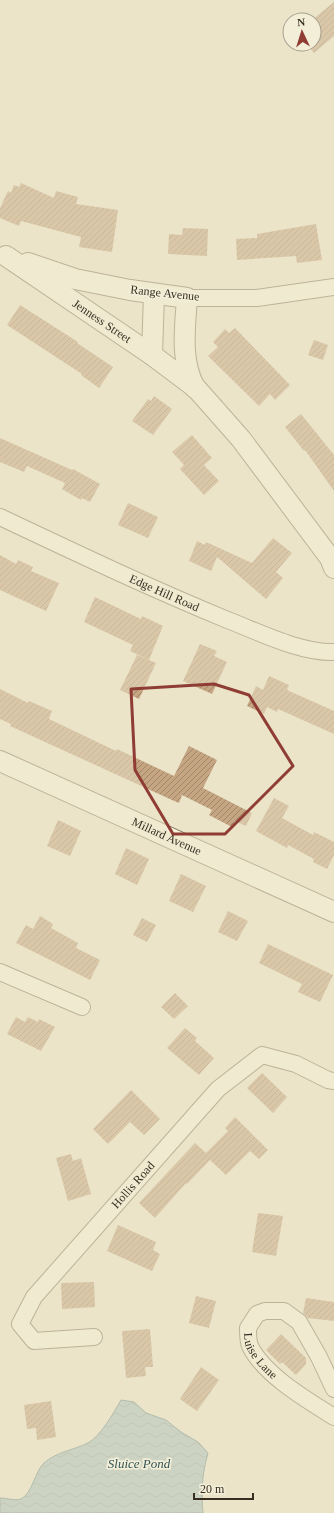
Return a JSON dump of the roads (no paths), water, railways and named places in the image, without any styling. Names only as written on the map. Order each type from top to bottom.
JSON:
[{"type":"street","name":"Range Avenue","points":[[3,254],[75,279],[130,290],[187,298],[257,298],[334,287]]},
{"type":"street","name":"Jenness Street","points":[[3,254],[152,355],[196,388]]},
{"type":"street","points":[[152,355],[154,294]]},
{"type":"street","name":"Jenness Street","points":[[187,298],[184,354],[190,378],[196,388],[241,439],[330,558],[334,568]]},
{"type":"street","name":"Edge Hill Road","points":[[0,517],[164,594],[269,637],[322,652],[334,652]]},
{"type":"street","name":"Millard Avenue","points":[[0,761],[334,912]]},
{"type":"street","points":[[0,972],[82,1006]]},
{"type":"street","name":"Hollis Road","points":[[94,1337],[34,1341],[20,1324],[34,1297],[218,1089],[262,1055],[296,1064],[328,1080],[334,1081]]},
{"type":"street","name":"Luise Lane","points":[[334,1388],[319,1357],[299,1322],[284,1311],[265,1311],[257,1314],[248,1328],[250,1345],[259,1360],[282,1383],[334,1417]]},
{"type":"water","name":"Sluice Pond","points":[[121,1400],[134,1402],[146,1413],[166,1420],[181,1432],[198,1442],[208,1453],[202,1483],[203,1513],[0,1513],[0,1498],[18,1500],[25,1496],[31,1488],[38,1471],[44,1463],[54,1456],[93,1440],[107,1423]]}]
